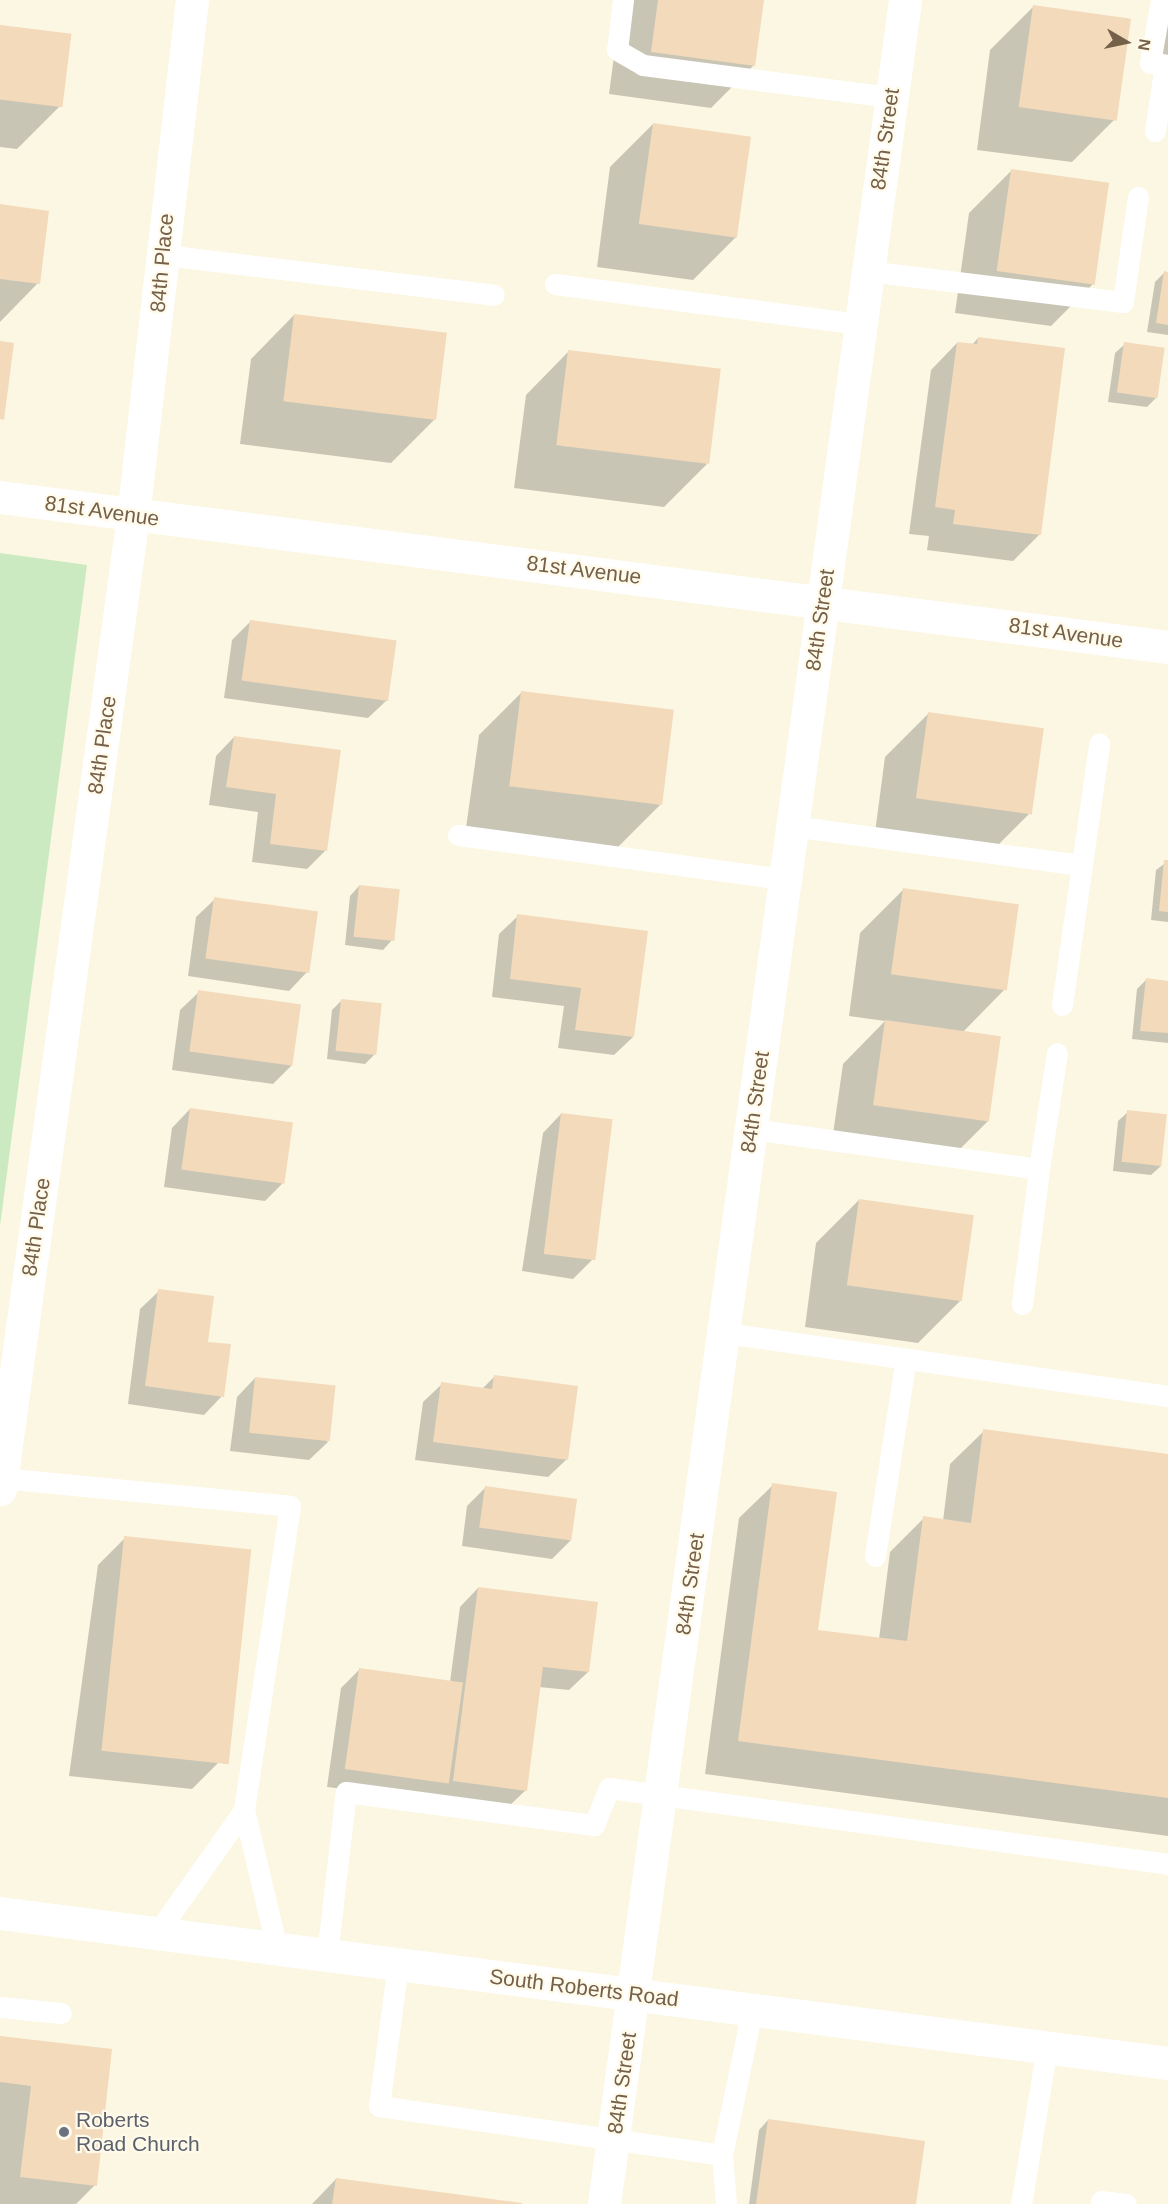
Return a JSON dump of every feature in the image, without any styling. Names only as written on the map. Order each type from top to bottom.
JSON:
[{"type":"street","name":"84th Place","points":[[1,1484],[133,516],[165,255],[171,157],[192,0]]},
{"type":"street","name":"84th Street","points":[[604,2204],[635,1995],[822,599],[905,0]]},
{"type":"street","name":"81st Avenue","points":[[0,497],[133,516],[822,599],[1168,647]]},
{"type":"street","name":"South Roberts Road","points":[[0,1913],[1168,2063]]},
{"type":"lane","points":[[623,0],[617,50],[643,65],[891,97]]},
{"type":"lane","points":[[1155,131],[1165,65],[1150,63],[1161,0]]},
{"type":"lane","points":[[867,271],[1123,302],[1138,197]]},
{"type":"lane","points":[[165,255],[494,296]]},
{"type":"lane","points":[[555,284],[860,324]]},
{"type":"lane","points":[[1062,1005],[1099,744]]},
{"type":"lane","points":[[792,826],[1082,865]]},
{"type":"lane","points":[[458,835],[785,879]]},
{"type":"lane","points":[[1022,1304],[1039,1169],[1057,1053]]},
{"type":"lane","points":[[751,1129],[1039,1169]]},
{"type":"lane","points":[[724,1333],[1168,1396]]},
{"type":"lane","points":[[875,1556],[906,1359]]},
{"type":"lane","points":[[1,1484],[290,1506],[244,1810],[277,1949]]},
{"type":"lane","points":[[327,1955],[346,1792],[594,1825],[609,1788],[1168,1864]]},
{"type":"lane","points":[[157,1933],[244,1810]]},
{"type":"lane","points":[[398,1964],[379,2106],[613,2143],[722,2155]]},
{"type":"lane","points":[[0,2007],[61,2013]]},
{"type":"lane","points":[[726,2204],[722,2155],[752,2010]]},
{"type":"lane","points":[[1021,2204],[1047,2047]]},
{"type":"lane","points":[[1101,2201],[1126,2204]]},
{"type":"green space","points":[[0,553],[87,565],[0,1226]]},
{"type":"building","points":[[658,0],[764,0],[755,66],[651,52]]},
{"type":"building","points":[[1033,5],[1131,19],[1117,121],[1019,107]]},
{"type":"building","points":[[0,25],[71,34],[62,107],[0,100]]},
{"type":"building","points":[[653,123],[751,137],[737,238],[639,224]]},
{"type":"building","points":[[1011,169],[1109,183],[1095,285],[997,271]]},
{"type":"building","points":[[0,204],[49,211],[40,284],[0,279]]},
{"type":"building","points":[[1164,271],[1168,272],[1168,325],[1156,323]]},
{"type":"building","points":[[294,314],[447,333],[436,420],[283,401]]},
{"type":"building","points":[[978,337],[1065,348],[1041,535],[953,524],[955,510],[935,507],[957,342],[977,344]]},
{"type":"building","points":[[0,341],[14,343],[4,420],[0,419]]},
{"type":"building","points":[[1124,342],[1165,348],[1158,398],[1117,393]]},
{"type":"building","points":[[568,350],[721,369],[709,464],[556,445]]},
{"type":"building","points":[[250,620],[397,641],[388,701],[242,680]]},
{"type":"building","points":[[521,691],[674,710],[662,805],[509,786]]},
{"type":"building","points":[[928,712],[1044,728],[1032,814],[916,798]]},
{"type":"building","points":[[234,736],[341,750],[327,851],[270,844],[276,794],[226,787]]},
{"type":"building","points":[[1164,860],[1168,860],[1168,912],[1159,911]]},
{"type":"building","points":[[359,885],[400,889],[394,941],[354,937]]},
{"type":"building","points":[[903,888],[1019,904],[1007,990],[891,974]]},
{"type":"building","points":[[214,897],[318,912],[309,973],[205,958]]},
{"type":"building","points":[[517,914],[648,931],[634,1037],[575,1030],[581,988],[510,979]]},
{"type":"building","points":[[1146,978],[1168,981],[1168,1033],[1140,1031]]},
{"type":"building","points":[[198,990],[301,1004],[292,1066],[189,1051]]},
{"type":"building","points":[[341,999],[382,1003],[376,1055],[336,1051]]},
{"type":"building","points":[[885,1020],[1001,1036],[989,1121],[873,1105]]},
{"type":"building","points":[[190,1108],[293,1122],[284,1184],[181,1169]]},
{"type":"building","points":[[1127,1110],[1167,1114],[1161,1166],[1122,1162]]},
{"type":"building","points":[[561,1113],[613,1119],[595,1260],[544,1254]]},
{"type":"building","points":[[859,1199],[974,1215],[962,1301],[847,1285]]},
{"type":"building","points":[[158,1289],[214,1296],[208,1342],[231,1344],[224,1397],[145,1386]]},
{"type":"building","points":[[494,1375],[578,1386],[568,1460],[433,1442],[441,1382],[492,1389]]},
{"type":"building","points":[[255,1377],[336,1385],[330,1441],[249,1433]]},
{"type":"building","points":[[983,1429],[1168,1454],[1168,1798],[738,1741],[772,1483],[837,1492],[818,1630],[907,1641],[923,1516],[971,1523]]},
{"type":"building","points":[[485,1486],[577,1499],[571,1541],[479,1528]]},
{"type":"building","points":[[124,1536],[251,1549],[229,1764],[101,1751]]},
{"type":"building","points":[[478,1587],[598,1602],[589,1672],[543,1667],[527,1791],[453,1781]]},
{"type":"building","points":[[359,1668],[463,1683],[449,1784],[345,1769]]},
{"type":"building","name":"Roberts Road Church","points":[[0,2036],[112,2049],[97,2186],[20,2177],[31,2086],[0,2082]]},
{"type":"building","points":[[768,2119],[925,2141],[916,2204],[756,2204]]},
{"type":"building","points":[[336,2178],[522,2203],[522,2204],[332,2204]]},
{"type":"place","name":"Roberts Road Church","points":[[64,2132]]}]
